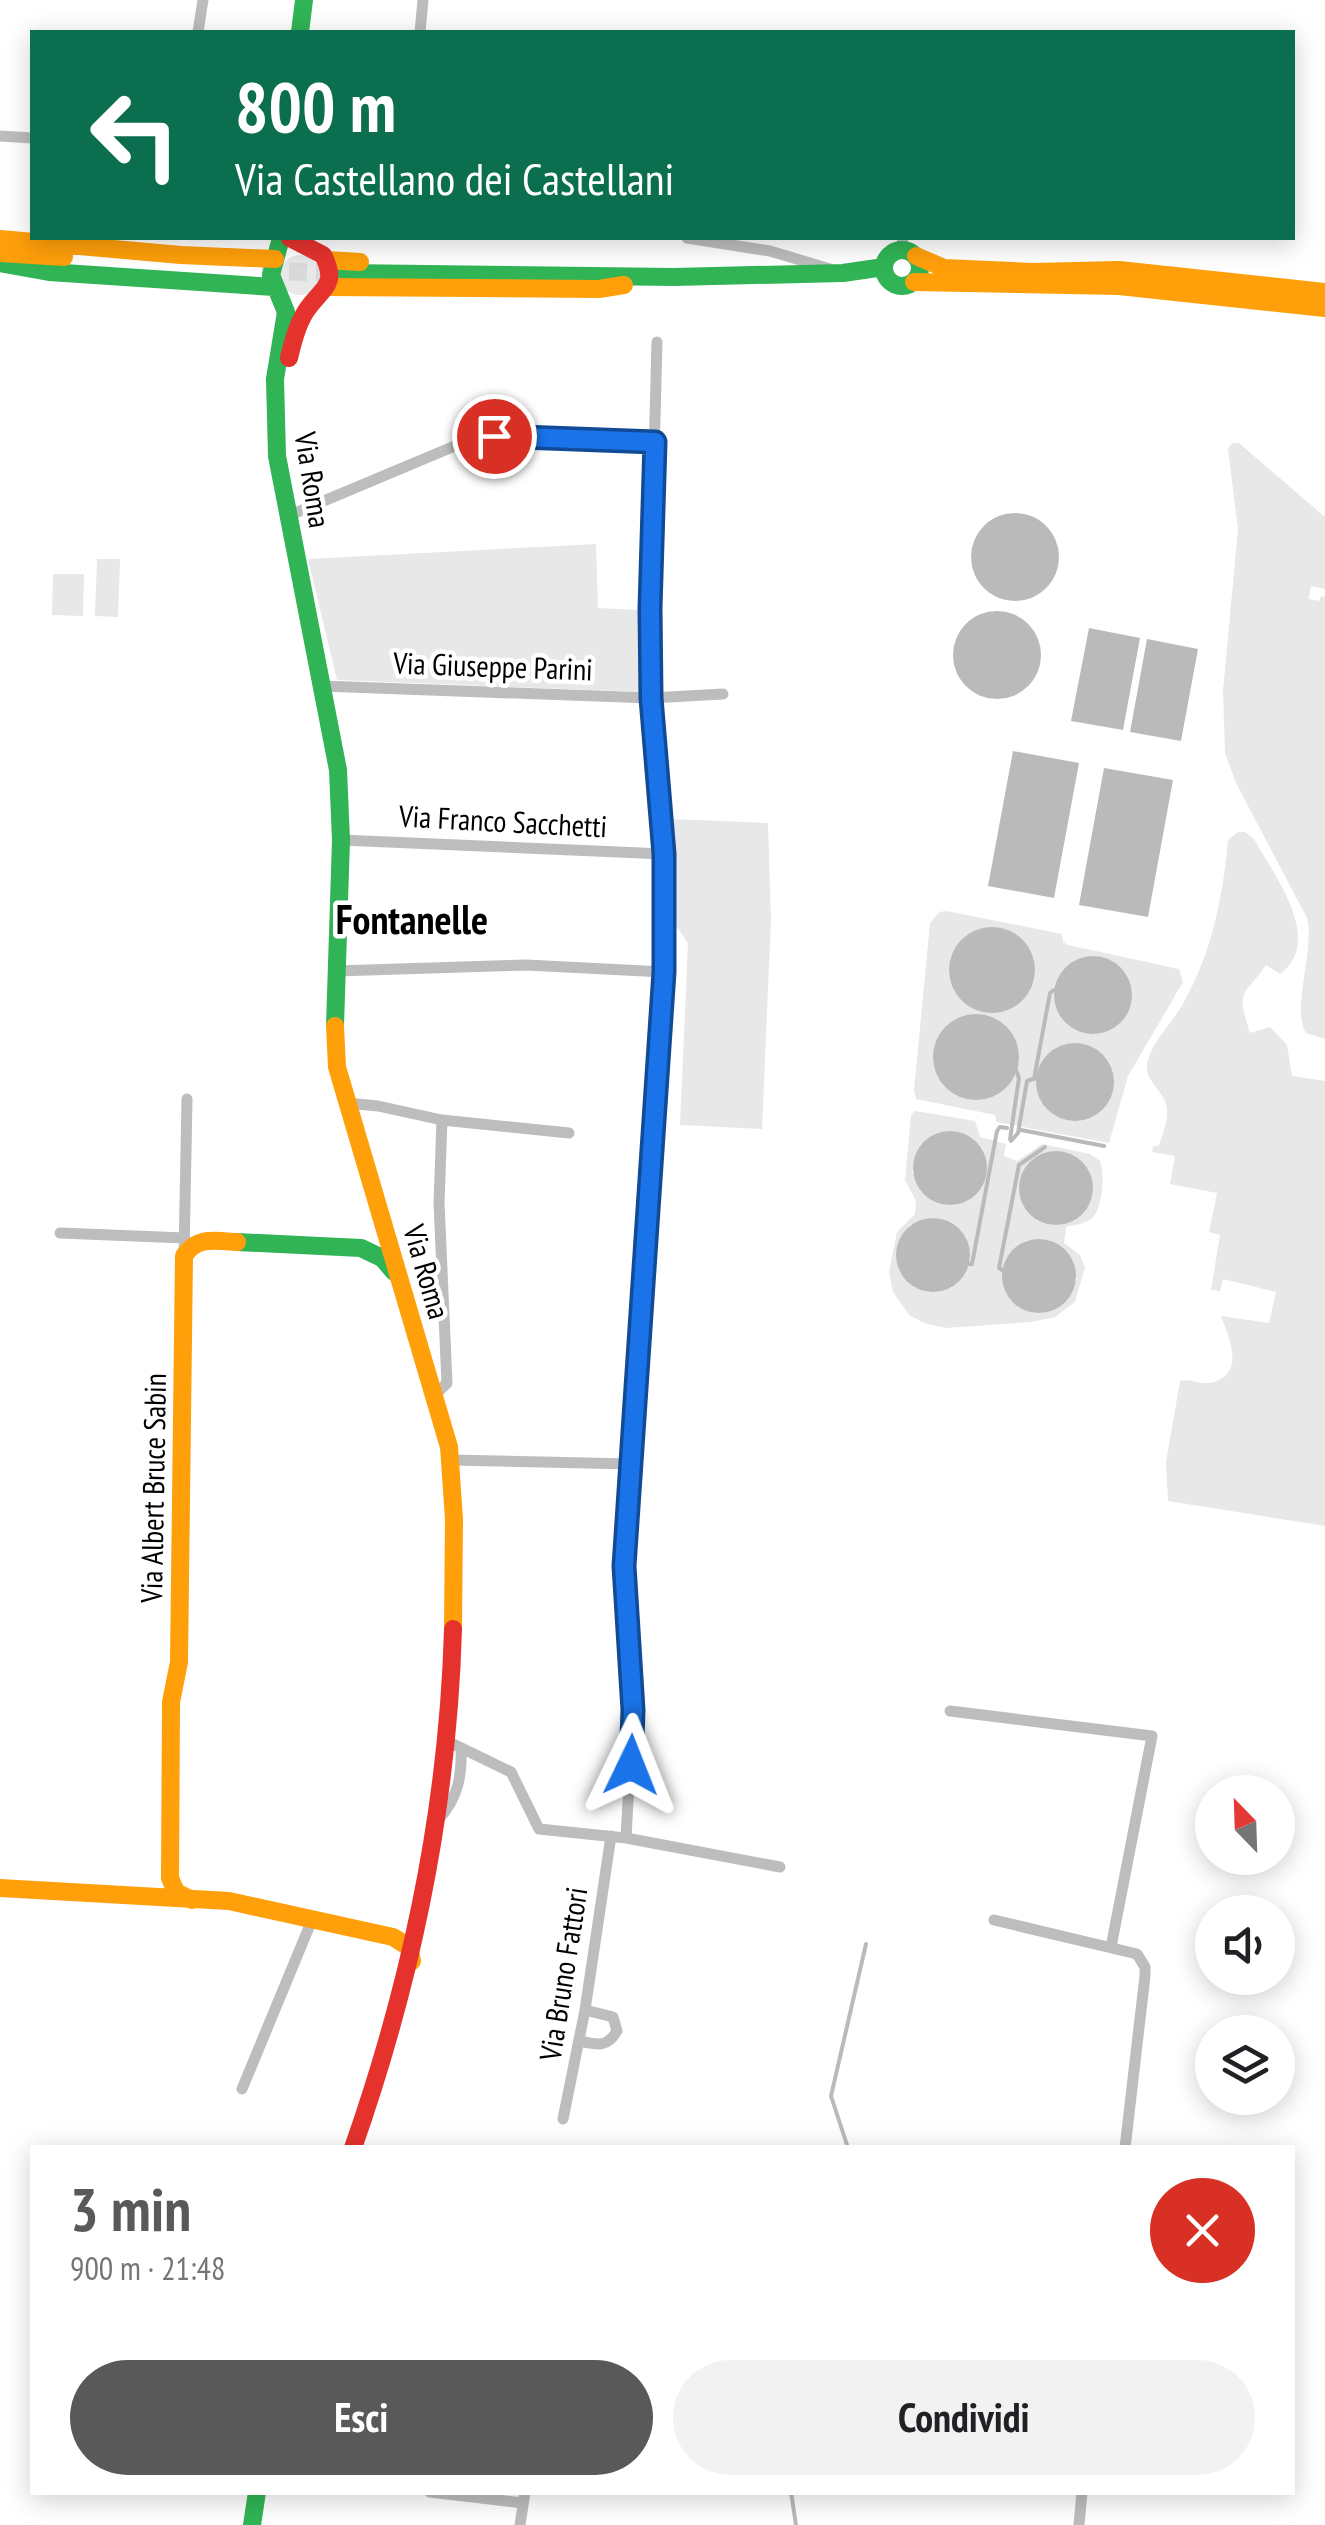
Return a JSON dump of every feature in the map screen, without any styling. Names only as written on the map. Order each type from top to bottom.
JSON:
[{"type":"main road","points":[[300,30],[304,0]]},
{"type":"main road","points":[[0,246],[49,256],[318,250],[327,260],[601,264],[674,278]]},
{"type":"main road","points":[[0,246],[181,256],[281,251]]},
{"type":"main road","points":[[884,268],[890,254],[907,248],[944,268],[1119,270],[1325,292]]},
{"type":"main road","points":[[907,248],[920,269],[914,282]]},
{"type":"main road","name":"Via Roma","points":[[281,251],[271,273],[286,312],[276,368],[277,456],[338,770],[336,1054],[347,1104],[451,1460],[455,1745],[412,1961],[354,2145]]},
{"type":"main road","name":"Via Roma","points":[[275,407],[300,322],[330,274],[327,260]]},
{"type":"main road","points":[[0,263],[49,272],[141,280],[264,284],[296,304],[321,294],[599,289],[674,278]]},
{"type":"main road","points":[[342,273],[674,278],[843,273],[884,268]]},
{"type":"main road","points":[[884,268],[893,284],[906,286],[914,282],[1120,286],[1325,308]]},
{"type":"main road","points":[[361,1248],[376,1238],[380,1211]]},
{"type":"main road","points":[[191,1245],[361,1248],[388,1264],[402,1286]]},
{"type":"main road","name":"Via Albert Bruce Sabin","points":[[170,1878],[170,1702],[180,1662],[191,1245]]},
{"type":"main road","points":[[145,1896],[164,1890],[170,1878]]},
{"type":"main road","points":[[170,1878],[176,1892],[192,1900]]},
{"type":"main road","points":[[0,1888],[266,1907],[393,1937],[409,1946],[412,1961]]},
{"type":"main road","points":[[393,1937],[412,1931],[420,1920]]},
{"type":"main road","points":[[252,2525],[257,2495]]},
{"type":"street","points":[[198,30],[203,0]]},
{"type":"street","points":[[420,30],[424,0]]},
{"type":"street","points":[[0,136],[30,138]]},
{"type":"street","points":[[700,240],[770,251],[843,273]]},
{"type":"street","points":[[626,1838],[633,1710],[624,1566],[664,972],[664,854],[651,698],[650,608],[657,342]]},
{"type":"street","points":[[288,516],[470,440],[517,435],[655,442]]},
{"type":"street","name":"Via Giuseppe Parini","points":[[321,686],[651,698],[723,694]]},
{"type":"street","name":"Via Franco Sacchetti","points":[[340,840],[664,854]]},
{"type":"street","points":[[336,971],[526,965],[664,972]]},
{"type":"street","name":"Via Albert Bruce Sabin","points":[[188,1099],[185,1219],[191,1245]]},
{"type":"street","points":[[347,1104],[378,1106],[442,1120],[569,1133]]},
{"type":"street","points":[[431,1392],[447,1383],[439,1204],[442,1120]]},
{"type":"street","points":[[60,1232],[191,1245],[185,1219]]},
{"type":"street","points":[[451,1460],[632,1464]]},
{"type":"street","points":[[950,1712],[1152,1736],[1110,1947]]},
{"type":"street","points":[[455,1745],[511,1772],[538,1829],[626,1838],[780,1867]]},
{"type":"street","name":"Via Bruno Fattori","points":[[563,2119],[580,2041],[611,1836]]},
{"type":"street","points":[[242,2089],[312,1920]]},
{"type":"street","points":[[994,1920],[1137,1954],[1145,1967],[1125,2145]]},
{"type":"street","points":[[580,2041],[600,2046],[617,2031],[613,2017],[585,2010]]},
{"type":"street","points":[[477,2495],[524,2498],[520,2525]]},
{"type":"street","points":[[1079,2525],[1082,2495]]},
{"type":"shaded area","points":[[300,255],[314,261],[320,275],[314,289],[300,295],[286,289],[280,275],[286,261]]},
{"type":"shaded area","points":[[1232,443],[1239,443],[1325,517],[1325,589],[1311,586],[1309,599],[1319,601],[1321,596],[1325,597],[1325,1039],[1306,1033],[1302,1023],[1307,918],[1236,783],[1225,753],[1223,691],[1238,529],[1228,449]]},
{"type":"shaded area","points":[[1015,513],[1046,526],[1059,557],[1046,588],[1015,601],[984,588],[971,557],[984,526]]},
{"type":"shaded area","points":[[596,544],[598,608],[641,610],[645,692],[337,680],[308,559]]},
{"type":"shaded area","points":[[97,559],[120,559],[118,617],[95,616]]},
{"type":"shaded area","points":[[53,574],[84,574],[83,616],[52,615]]},
{"type":"shaded area","points":[[997,611],[1028,624],[1041,655],[1028,686],[997,699],[966,686],[953,655],[966,624]]},
{"type":"shaded area","points":[[1089,628],[1140,638],[1123,730],[1071,721]]},
{"type":"shaded area","points":[[1147,639],[1198,649],[1181,741],[1130,732]]},
{"type":"shaded area","points":[[1013,751],[1079,763],[1054,898],[988,886]]},
{"type":"shaded area","points":[[1104,768],[1173,780],[1148,917],[1079,905]]},
{"type":"shaded area","points":[[670,819],[768,823],[771,920],[762,1129],[680,1125],[688,943],[672,920]]},
{"type":"shaded area","points":[[1238,832],[1254,839],[1283,889],[1297,926],[1298,944],[1293,960],[1280,974],[1266,965],[1244,995],[1243,1008],[1250,1033],[1270,1027],[1287,1045],[1292,1076],[1325,1081],[1325,1526],[1168,1501],[1166,1462],[1180,1381],[1210,1383],[1224,1377],[1230,1370],[1232,1352],[1221,1316],[1269,1323],[1276,1292],[1223,1279],[1220,1291],[1211,1290],[1220,1235],[1209,1232],[1217,1193],[1170,1184],[1175,1156],[1152,1152],[1153,1146],[1159,1146],[1167,1112],[1165,1101],[1149,1077],[1148,1060],[1184,1002],[1202,963],[1219,903],[1228,840]]},
{"type":"shaded area","points":[[939,912],[1062,934],[1068,945],[1179,969],[1183,982],[1128,1076],[1109,1143],[996,1122],[995,1115],[916,1099],[930,923]]},
{"type":"shaded area","points":[[992,927],[1022,940],[1035,970],[1022,1000],[992,1013],[962,1000],[949,970],[962,940]]},
{"type":"shaded area","points":[[1093,956],[1108,959],[1120,968],[1129,980],[1129,1010],[1120,1022],[1108,1031],[1093,1034],[1078,1031],[1066,1022],[1057,1010],[1054,995],[1057,980],[1066,968],[1078,959]]},
{"type":"shaded area","points":[[976,1014],[1006,1027],[1019,1057],[1006,1087],[976,1100],[946,1087],[933,1057],[946,1027]]},
{"type":"shaded area","points":[[1075,1043],[1090,1046],[1102,1055],[1111,1067],[1111,1097],[1102,1109],[1090,1118],[1075,1121],[1060,1118],[1048,1109],[1039,1097],[1036,1082],[1039,1067],[1048,1055],[1060,1046]]},
{"type":"shaded area","points":[[915,1111],[975,1121],[980,1137],[1006,1144],[1004,1156],[1017,1161],[1042,1144],[1090,1154],[1100,1161],[1102,1192],[1095,1214],[1086,1222],[1066,1227],[1064,1243],[1080,1255],[1085,1267],[1075,1302],[1055,1317],[1031,1322],[946,1328],[909,1315],[893,1292],[889,1272],[897,1232],[915,1214],[916,1201],[905,1180],[911,1115]],"holes":[[[950,1131],[973,1139],[984,1183],[968,1201],[922,1193],[912,1171]],[[1056,1151],[1081,1162],[1092,1184],[1090,1203],[1044,1153]],[[933,1218],[970,1258],[960,1280],[951,1288],[915,1288],[898,1270],[910,1225]],[[1027,1240],[1077,1278],[1067,1301],[1021,1308],[1008,1291],[1008,1255]]]},
{"type":"shaded area","points":[[950,1131],[976,1142],[987,1168],[976,1194],[950,1205],[924,1194],[913,1168],[924,1142]]},
{"type":"shaded area","points":[[1056,1151],[1082,1162],[1093,1188],[1082,1214],[1056,1225],[1030,1214],[1019,1188],[1030,1162]]},
{"type":"shaded area","points":[[933,1218],[959,1229],[970,1255],[959,1281],[933,1292],[907,1281],[896,1255],[907,1229]]},
{"type":"shaded area","points":[[1039,1239],[1065,1250],[1076,1276],[1065,1302],[1039,1313],[1013,1302],[1002,1276],[1013,1250]]},
{"type":"waterway","points":[[1034,1079],[1050,993],[1054,990]]},
{"type":"waterway","points":[[1010,1139],[1019,1078],[1016,1070]]},
{"type":"waterway","points":[[1011,1141],[1018,1133],[1027,1081],[1036,1078]]},
{"type":"waterway","points":[[969,1264],[997,1131],[1007,1128]]},
{"type":"waterway","points":[[1021,1130],[1104,1146]]},
{"type":"waterway","points":[[1002,1270],[999,1268],[1019,1165],[1045,1147]]},
{"type":"waterway","points":[[847,2145],[831,2096],[866,1944]]},
{"type":"waterway","points":[[791,2495],[796,2525]]},
{"type":"tunnel","points":[[262,271],[342,273]]},
{"type":"traffic: fast","points":[[300,30],[304,0]]},
{"type":"traffic: fast","points":[[280,240],[271,275],[286,312],[275,379],[277,456],[338,770],[341,840],[335,1026]]},
{"type":"traffic: fast","points":[[902,250],[915,255],[920,268],[915,281],[902,286],[889,281],[884,268],[889,255],[902,250]]},
{"type":"traffic: fast","points":[[0,263],[49,272],[274,287]]},
{"type":"traffic: fast","points":[[342,273],[674,277],[843,273],[884,267]]},
{"type":"traffic: fast","points":[[237,1242],[361,1248],[382,1258],[394,1272]]},
{"type":"traffic: fast","points":[[252,2525],[257,2495]]},
{"type":"traffic: slow","points":[[0,239],[275,259]]},
{"type":"traffic: slow","points":[[0,253],[64,257]]},
{"type":"traffic: slow","points":[[916,256],[944,268],[1119,270],[1325,292]]},
{"type":"traffic: slow","points":[[327,260],[360,262]]},
{"type":"traffic: slow","points":[[914,282],[1119,286],[1325,308]]},
{"type":"traffic: slow","points":[[327,287],[599,289],[624,285]]},
{"type":"traffic: slow","points":[[335,1026],[337,1067],[449,1447],[454,1519],[453,1629]]},
{"type":"traffic: slow","points":[[192,1900],[176,1892],[170,1878],[171,1702],[179,1662],[184,1256],[201,1243],[237,1242]]},
{"type":"traffic: slow","points":[[0,1888],[229,1901],[393,1937],[409,1947],[412,1961]]},
{"type":"traffic: jam","points":[[289,358],[300,322],[329,280],[323,255],[294,240]]},
{"type":"traffic: jam","points":[[354,2145],[393,2021],[423,1893],[444,1762],[453,1629]]},
{"type":"district","name":"Fontanelle","points":[[412,920]]},
{"type":"route","points":[[494,436],[655,442],[651,698],[664,854],[664,972],[624,1566],[633,1710],[631,1765]]}]
